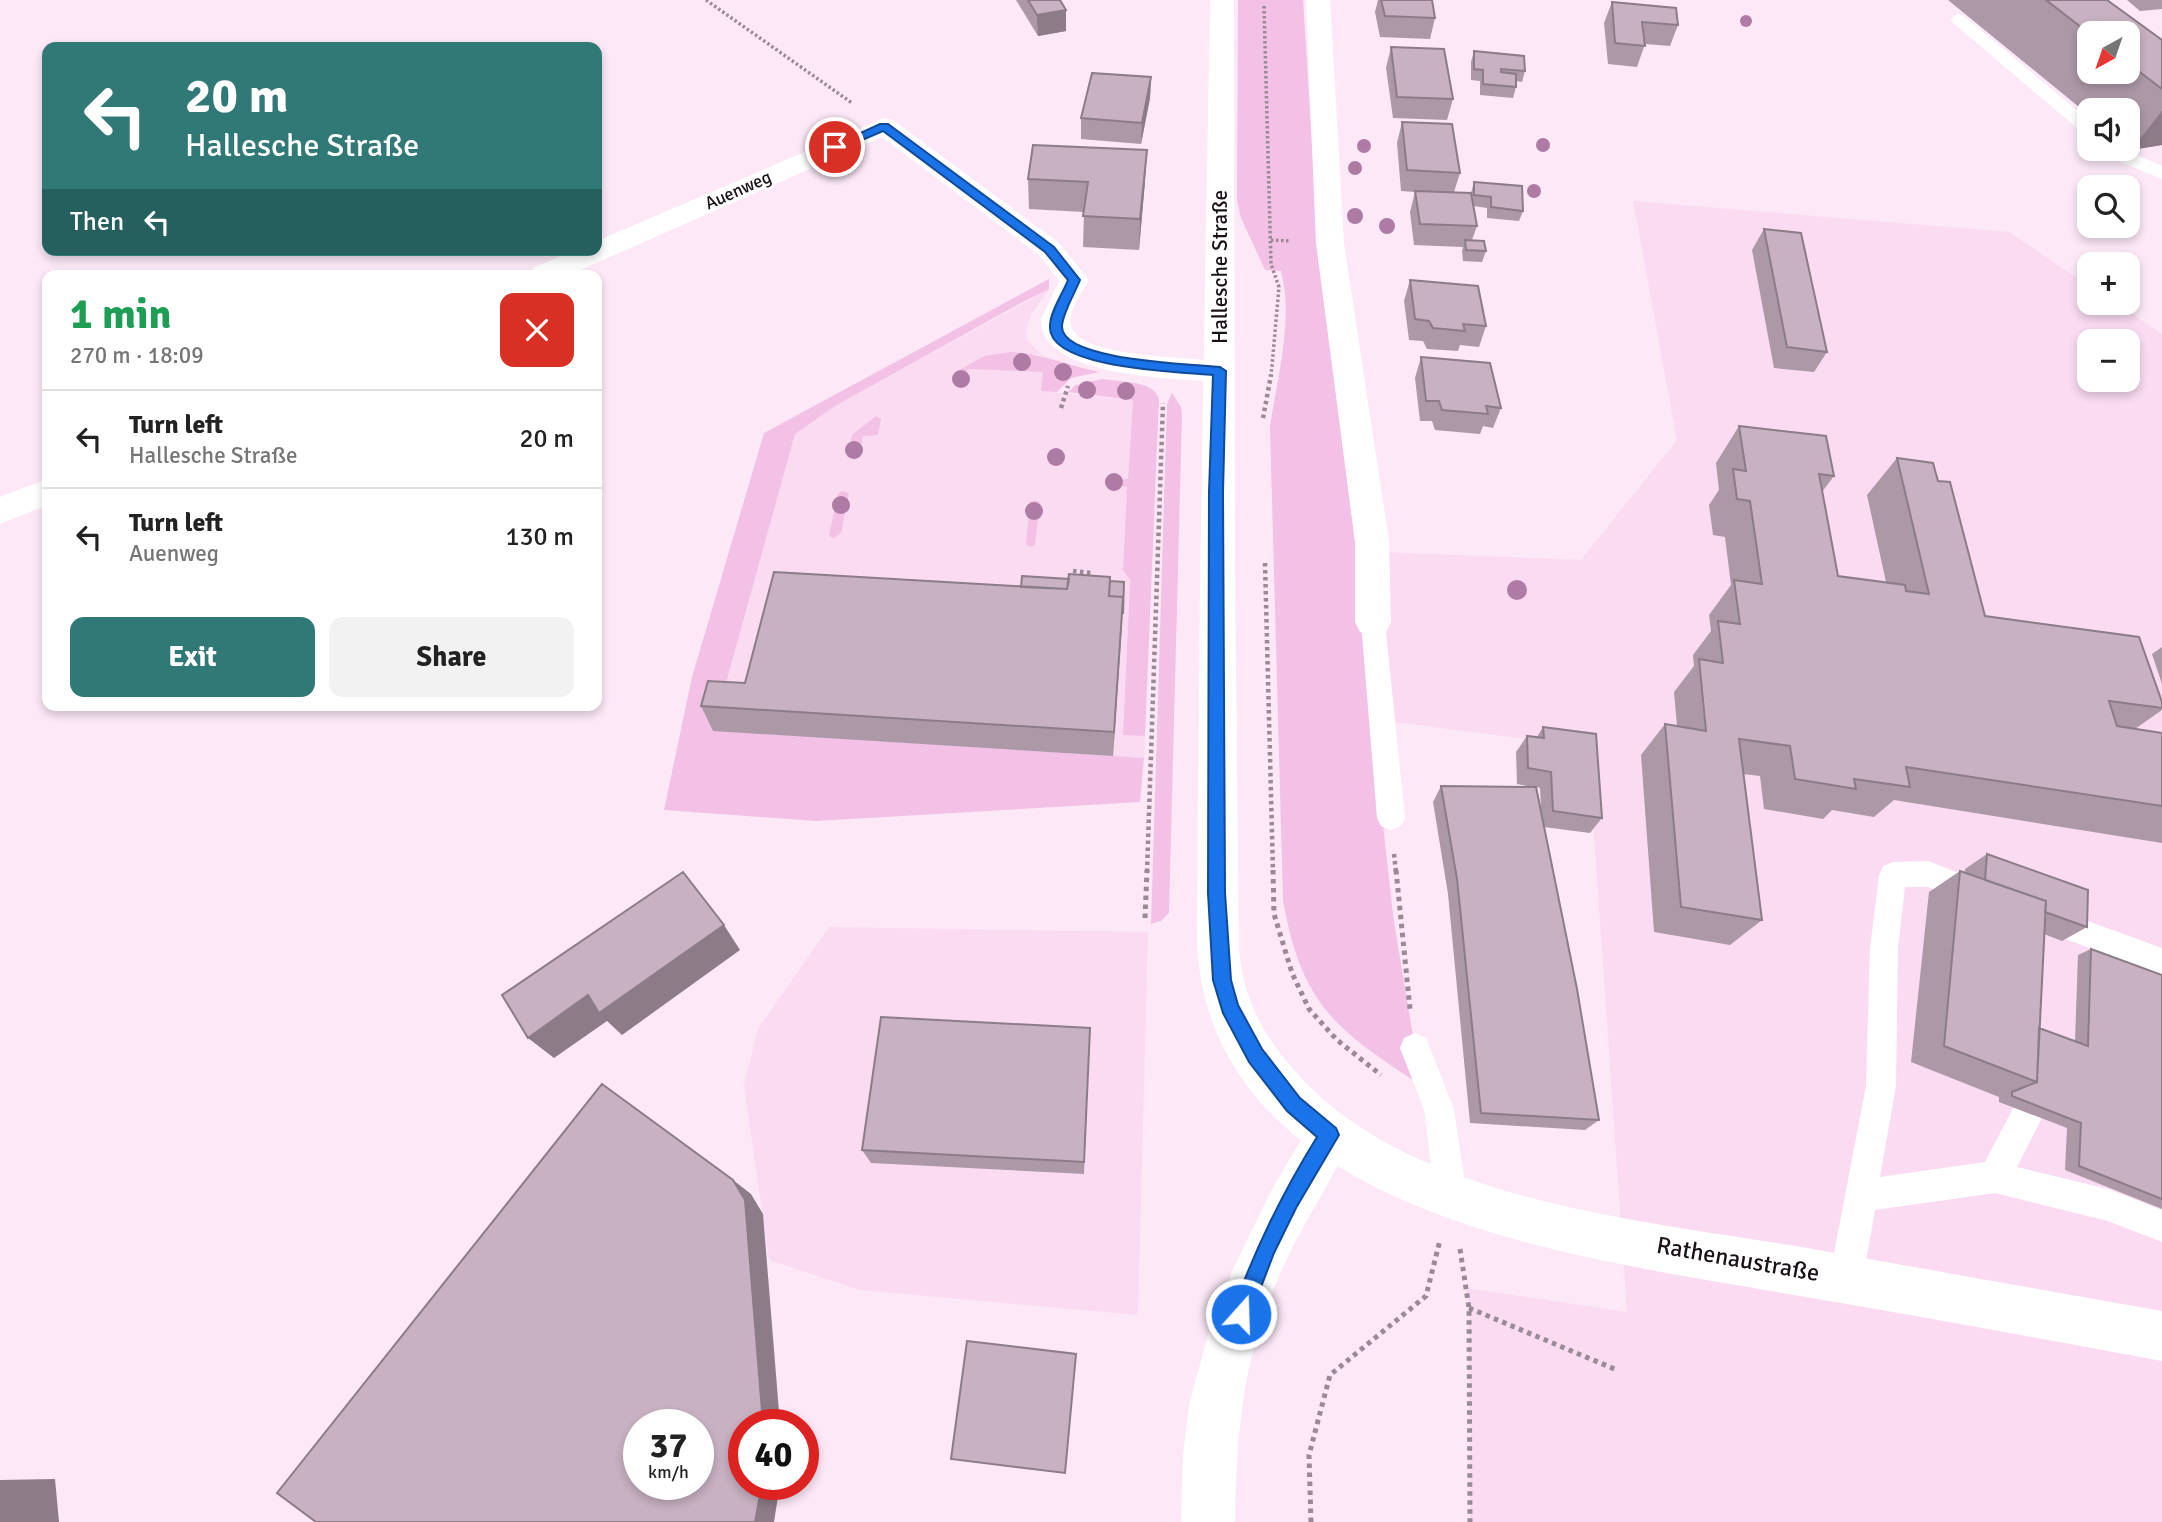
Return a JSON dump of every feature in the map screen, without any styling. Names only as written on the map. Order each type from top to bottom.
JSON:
[{"type":"street","name":"Hallesche Straße","points":[[1222,0],[1220,371],[1216,492],[1217,892],[1222,980],[1229,1007],[1255,1056],[1294,1104],[1329,1135]]},
{"type":"street","points":[[1318,0],[1330,243],[1372,541],[1373,622]]},
{"type":"street","name":"Auenweg","points":[[602,249],[884,126]]},
{"type":"street","points":[[884,126],[1049,249],[1065,267],[1074,280],[1056,325],[1058,335],[1066,344],[1100,358],[1220,371]]},
{"type":"street","name":"Auenweg","points":[[554,270],[586,256]]},
{"type":"street","points":[[0,512],[42,493]]},
{"type":"street","points":[[1208,1522],[1210,1446],[1220,1387],[1235,1333],[1266,1248],[1289,1201],[1329,1135]]},
{"type":"street","name":"Rathenaustraße","points":[[1329,1135],[1400,1176],[1451,1197],[1522,1217],[1580,1230],[2162,1336]]},
{"type":"lane","points":[[1958,19],[2077,119]]},
{"type":"lane","points":[[2133,161],[2162,173]]},
{"type":"lane","points":[[1373,622],[1391,818]]},
{"type":"lane","points":[[1846,1279],[1881,1086],[1884,948],[1893,875],[1928,874],[1964,888]]},
{"type":"lane","points":[[2063,925],[2162,962]]},
{"type":"lane","points":[[1415,1048],[1439,1109],[1451,1197]]},
{"type":"lane","points":[[1995,1177],[2041,1087],[2078,1104]]},
{"type":"lane","points":[[1861,1196],[1995,1177],[2108,1205],[2162,1226]]},
{"type":"path","points":[[706,0],[884,126]]},
{"type":"path","points":[[1262,426],[1274,361],[1279,287],[1270,264],[1264,0]]},
{"type":"path","points":[[1146,918],[1164,392],[1171,367]]},
{"type":"path","points":[[1061,408],[1064,392]]},
{"type":"path","points":[[1265,551],[1274,914],[1287,961],[1309,1009],[1337,1040],[1386,1078]]},
{"type":"path","points":[[1073,571],[1091,573],[1090,583]]},
{"type":"path","points":[[1391,818],[1415,1048]]},
{"type":"path","points":[[1451,1197],[1469,1308],[1470,1522]]},
{"type":"path","points":[[1311,1522],[1309,1455],[1330,1375],[1426,1296],[1451,1197]]},
{"type":"path","points":[[1469,1308],[1617,1370]]},
{"type":"shaded area","points":[[1238,0],[1303,0],[1319,257],[1356,551],[1371,719],[1394,922],[1415,1048],[1433,1093],[1374,1054],[1331,1016],[1315,995],[1302,969],[1291,938],[1283,900],[1270,427],[1283,349],[1286,309],[1281,271],[1265,270],[1241,218],[1237,201]]},
{"type":"shaded area","points":[[1633,201],[2009,232],[2077,278],[2077,315],[2134,315],[2162,334],[2162,1522],[1470,1522],[1469,1308],[1466,1288],[1627,1312],[1588,747],[1371,719],[1356,551],[1581,560],[1677,440]]},
{"type":"shaded area","points":[[1049,279],[1049,289],[835,406],[795,434],[713,730],[1144,758],[1140,802],[816,821],[664,810],[692,677],[764,433]]},
{"type":"shaded area","points":[[1049,289],[1031,315],[1026,331],[1027,340],[1044,357],[1037,354],[960,370],[959,386],[965,383],[968,369],[1043,372],[1041,391],[1133,400],[1128,479],[1110,479],[1108,486],[1127,487],[1123,570],[1130,579],[1123,734],[1145,736],[1144,758],[713,731],[795,434],[815,418],[860,392]]},
{"type":"shaded area","points":[[1011,352],[1044,357],[1099,372],[1071,378],[1057,392],[1041,391],[1043,372],[968,369],[963,385],[956,385],[960,370],[984,356]]},
{"type":"shaded area","points":[[1102,379],[1143,385],[1156,393],[1159,399],[1145,736],[1123,735],[1130,580],[1123,570],[1127,487],[1105,484],[1105,481],[1128,479],[1133,400],[1068,392],[1076,385]]},
{"type":"shaded area","points":[[1172,393],[1181,407],[1182,414],[1169,913],[1161,921],[1151,924],[1167,404]]},
{"type":"shaded area","points":[[876,416],[881,419],[878,435],[863,436],[860,453],[850,455],[848,453],[852,435]]},
{"type":"shaded area","points":[[838,493],[849,493],[841,533],[834,538],[829,536]]},
{"type":"shaded area","points":[[1030,502],[1040,502],[1035,545],[1030,547],[1026,544]]},
{"type":"shaded area","points":[[829,927],[1148,932],[1138,1315],[860,1290],[769,1260],[744,1085],[758,1029]]},
{"type":"building","points":[[1028,0],[1060,0],[1066,10],[1037,15]]},
{"type":"building","points":[[1381,0],[1432,0],[1435,18],[1385,16]]},
{"type":"building","points":[[2046,0],[2107,0],[2136,21],[2077,21],[2077,24]]},
{"type":"building","points":[[1612,2],[1676,8],[1678,25],[1642,22],[1645,46],[1615,43]]},
{"type":"building","points":[[2140,24],[2162,40],[2162,89],[2140,72]]},
{"type":"building","points":[[1391,47],[1444,49],[1453,99],[1397,97]]},
{"type":"building","points":[[1474,51],[1524,56],[1525,71],[1501,69],[1501,72],[1516,74],[1516,87],[1483,84],[1483,70],[1474,69]]},
{"type":"building","points":[[1092,73],[1151,77],[1142,123],[1081,118]]},
{"type":"building","points":[[1402,122],[1452,124],[1460,173],[1407,170]]},
{"type":"building","points":[[1033,145],[1147,150],[1140,219],[1083,216],[1088,182],[1028,179]]},
{"type":"building","points":[[1474,182],[1522,186],[1523,211],[1491,207],[1491,197],[1474,195]]},
{"type":"building","points":[[1415,191],[1471,193],[1477,226],[1420,224]]},
{"type":"building","points":[[1764,229],[1801,233],[1827,352],[1787,347]]},
{"type":"building","points":[[1465,240],[1484,241],[1486,251],[1466,250]]},
{"type":"building","points":[[1410,280],[1478,286],[1486,326],[1463,324],[1465,331],[1433,328],[1429,321],[1415,319]]},
{"type":"building","points":[[1421,357],[1490,363],[1501,408],[1486,406],[1488,414],[1442,410],[1439,401],[1426,401]]},
{"type":"building","points":[[1739,426],[1826,436],[1834,476],[1819,474],[1838,576],[1905,585],[1906,591],[1929,594],[1897,458],[1933,463],[1938,481],[1950,482],[1985,616],[2139,637],[2162,708],[2109,701],[2117,726],[2162,733],[2162,806],[1906,767],[1910,787],[1854,779],[1856,789],[1795,779],[1790,746],[1739,739],[1762,920],[1681,907],[1665,724],[1706,731],[1699,659],[1723,663],[1718,621],[1740,624],[1734,580],[1762,584],[1750,501],[1737,499],[1733,469],[1746,471]]},
{"type":"building","points":[[774,572],[1067,589],[1069,574],[1110,577],[1109,596],[1123,597],[1114,732],[701,706],[708,681],[745,683]]},
{"type":"building","points":[[1022,576],[1069,579],[1067,589],[1021,587]]},
{"type":"building","points":[[1110,581],[1124,582],[1123,614],[1123,597],[1109,596]]},
{"type":"building","points":[[1543,727],[1596,734],[1602,818],[1553,811],[1551,772],[1528,768],[1527,736],[1544,738]]},
{"type":"building","points":[[1441,786],[1536,787],[1577,989],[1599,1120],[1481,1113],[1457,879]]},
{"type":"building","points":[[1987,854],[2088,890],[2087,927],[2045,912],[2046,901],[1985,880]]},
{"type":"building","points":[[1960,871],[2046,901],[2037,1082],[1944,1046]]},
{"type":"building","points":[[683,872],[724,925],[599,1013],[588,995],[528,1038],[502,995]]},
{"type":"building","points":[[2091,949],[2162,975],[2162,1199],[2079,1166],[2081,1123],[2012,1096],[2012,1092],[2037,1082],[2039,1028],[2088,1046]]},
{"type":"building","points":[[881,1017],[1090,1028],[1084,1162],[862,1150]]},
{"type":"building","points":[[602,1084],[733,1180],[745,1200],[762,1409],[728,1409],[728,1500],[759,1500],[755,1522],[316,1522],[277,1493]]},
{"type":"building","points":[[967,1341],[1076,1354],[1065,1473],[951,1459]]},
{"type":"route","points":[[835,147],[884,126],[1049,249],[1074,280],[1057,316],[1058,335],[1066,344],[1082,353],[1100,358],[1220,371],[1216,492],[1217,919],[1222,980],[1229,1007],[1255,1056],[1294,1104],[1329,1135],[1289,1201],[1266,1248],[1241,1314]]}]
